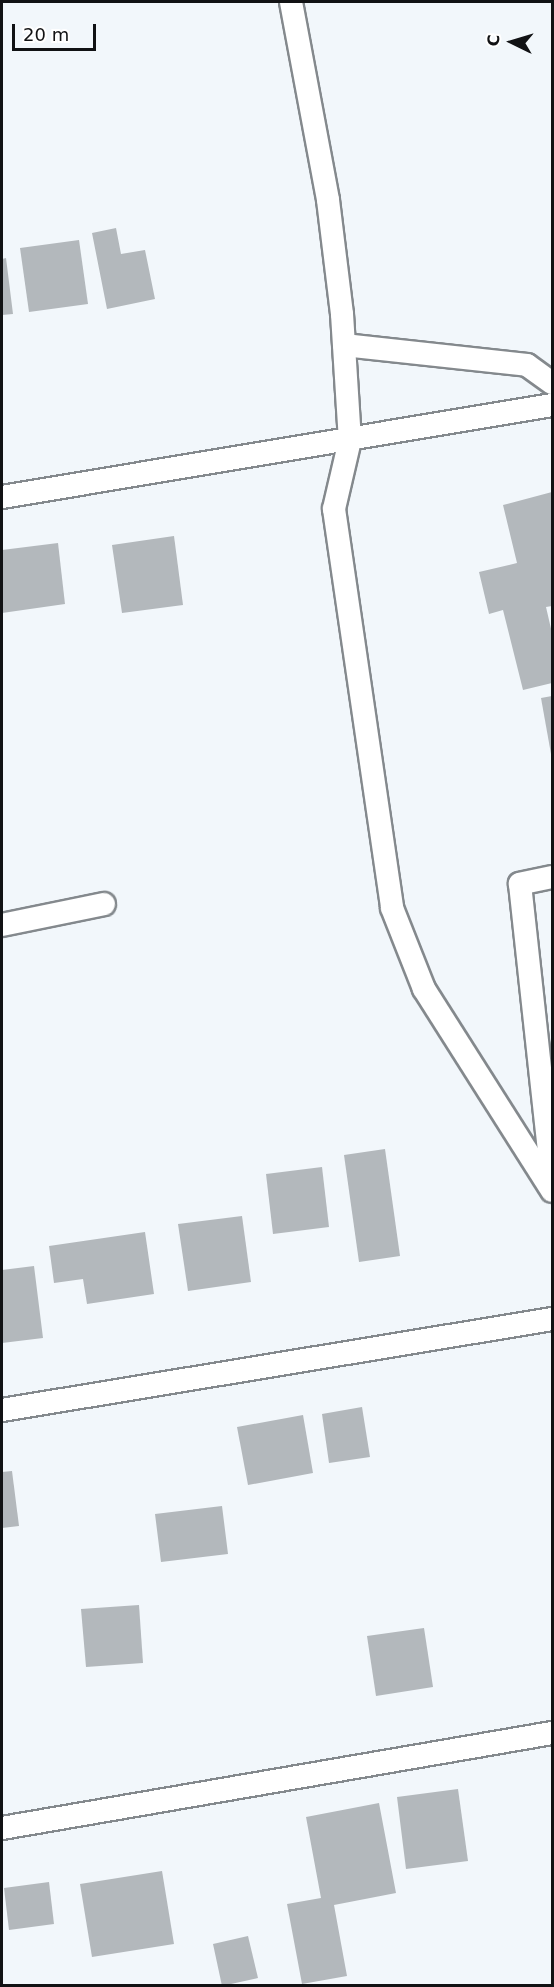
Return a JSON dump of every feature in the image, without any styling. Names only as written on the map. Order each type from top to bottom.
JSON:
[{"type":"street","points":[[291,2],[328,200],[344,345],[350,440],[334,509],[392,908],[429,998],[552,1191]]},
{"type":"street","points":[[344,345],[527,365],[552,382]]},
{"type":"street","points":[[2,497],[552,405]]},
{"type":"street","points":[[552,877],[520,884],[552,1178]]},
{"type":"street","points":[[2,925],[104,904]]},
{"type":"street","points":[[2,1410],[552,1319]]},
{"type":"street","points":[[2,1828],[552,1733]]},
{"type":"building","points":[[116,228],[121,254],[145,250],[155,299],[107,309],[92,233]]},
{"type":"building","points":[[79,240],[88,304],[29,312],[20,248]]},
{"type":"building","points":[[6,258],[13,314],[2,315],[2,259]]},
{"type":"building","points":[[552,492],[552,606],[546,607],[552,633],[552,683],[523,690],[503,610],[489,614],[479,572],[517,563],[503,505]]},
{"type":"building","points":[[174,536],[183,605],[122,613],[112,545]]},
{"type":"building","points":[[58,543],[65,604],[2,613],[2,550]]},
{"type":"building","points":[[552,696],[552,754],[551,754],[541,698]]},
{"type":"building","points":[[385,1149],[400,1256],[359,1262],[344,1155]]},
{"type":"building","points":[[322,1167],[329,1227],[273,1234],[266,1174]]},
{"type":"building","points":[[242,1216],[251,1282],[188,1291],[178,1224]]},
{"type":"building","points":[[145,1232],[154,1294],[87,1304],[83,1279],[54,1283],[49,1246]]},
{"type":"building","points":[[34,1266],[43,1338],[2,1343],[2,1270]]},
{"type":"building","points":[[362,1407],[370,1457],[329,1463],[322,1414]]},
{"type":"building","points":[[303,1415],[313,1473],[248,1485],[237,1427]]},
{"type":"building","points":[[12,1471],[19,1526],[2,1528],[2,1472]]},
{"type":"building","points":[[222,1506],[228,1554],[161,1562],[155,1514]]},
{"type":"building","points":[[139,1605],[143,1663],[86,1667],[81,1609]]},
{"type":"building","points":[[424,1628],[433,1687],[376,1696],[367,1636]]},
{"type":"building","points":[[458,1789],[468,1861],[406,1869],[397,1797]]},
{"type":"building","points":[[379,1803],[396,1893],[334,1905],[347,1976],[302,1984],[287,1904],[321,1898],[306,1817]]},
{"type":"building","points":[[162,1871],[174,1944],[92,1957],[80,1884]]},
{"type":"building","points":[[49,1882],[54,1924],[9,1930],[4,1888]]},
{"type":"building","points":[[248,1936],[258,1978],[222,1986],[213,1944]]}]
